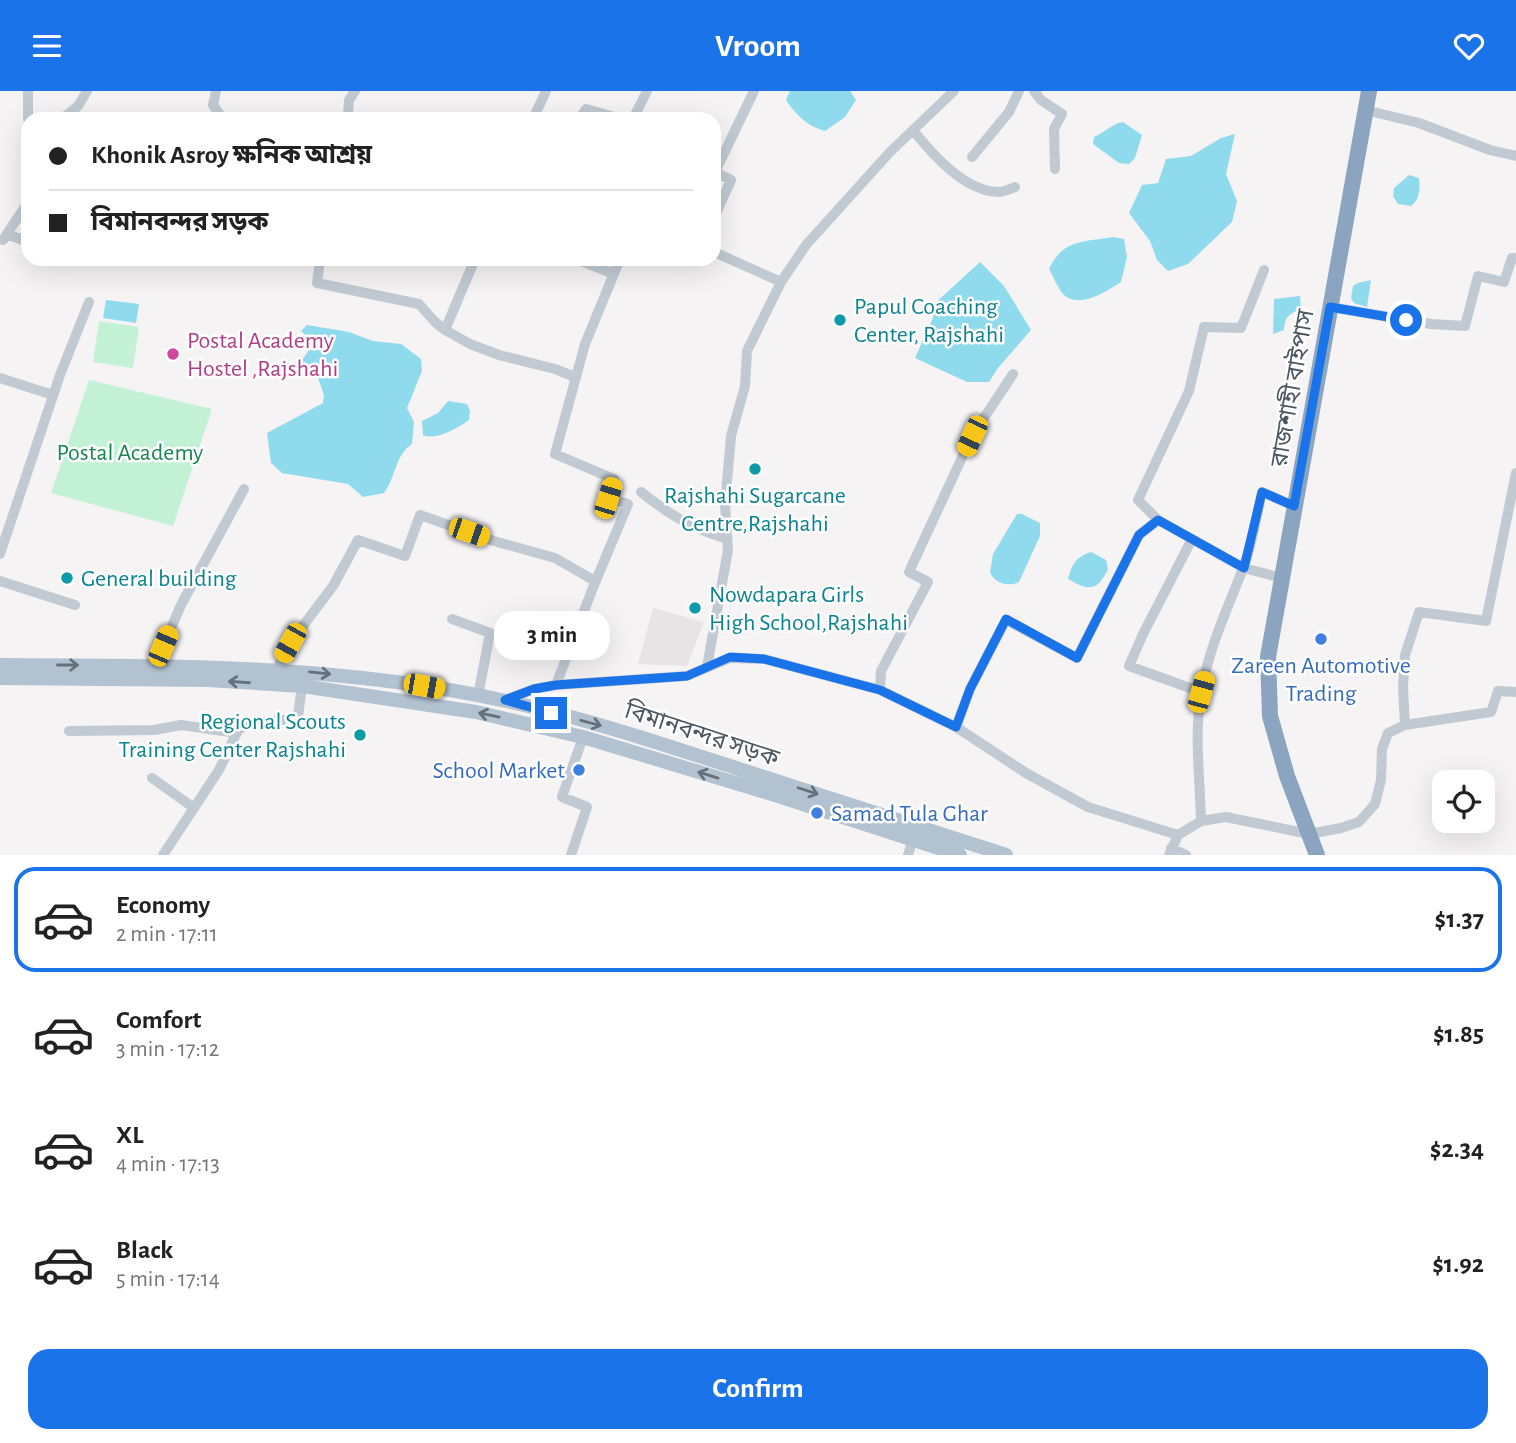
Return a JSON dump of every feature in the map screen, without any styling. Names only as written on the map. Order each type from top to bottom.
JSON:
[{"type":"highway","name":"রাজশাহী বাইপাস","points":[[1317,855],[1287,776],[1270,716],[1268,657],[1369,91]]},
{"type":"main road","name":"বিমানবন্দর সড়ক","points":[[0,665],[277,669],[396,682],[505,700],[621,731],[1006,855]]},
{"type":"main road","name":"বিমানবন্দর সড়ক","points":[[0,678],[208,680],[302,686],[475,712],[583,737],[960,855]]},
{"type":"street","points":[[28,91],[28,112]]},
{"type":"street","points":[[71,112],[78,106],[87,91]]},
{"type":"street","points":[[216,91],[213,105],[218,112]]},
{"type":"street","points":[[348,112],[349,100],[355,91]]},
{"type":"street","points":[[536,112],[546,91]]},
{"type":"street","points":[[636,112],[647,91]]},
{"type":"street","points":[[721,160],[754,91]]},
{"type":"street","points":[[708,667],[728,550],[725,504],[732,436],[745,386],[747,351],[780,282],[806,245],[890,152],[954,91]]},
{"type":"street","points":[[972,157],[1009,112],[1019,91],[1026,91]]},
{"type":"street","points":[[1034,91],[1041,100],[1062,114],[1055,129],[1055,169]]},
{"type":"street","points":[[1366,110],[1419,123],[1490,150],[1516,156]]},
{"type":"street","points":[[913,130],[934,157],[972,185],[999,193],[1015,187]]},
{"type":"street","points":[[721,175],[732,180],[721,203]]},
{"type":"street","points":[[21,213],[5,237],[21,240]]},
{"type":"street","points":[[721,255],[780,282]]},
{"type":"street","points":[[1330,307],[1431,324],[1465,325],[1478,276],[1504,282],[1512,258],[1516,258]]},
{"type":"street","points":[[319,266],[317,283],[419,304],[445,330],[499,355],[555,369],[575,377]]},
{"type":"street","points":[[445,330],[472,266]]},
{"type":"street","points":[[594,266],[614,274]]},
{"type":"street","points":[[556,685],[595,581],[628,504],[608,498],[614,479],[555,454],[589,333],[617,266]]},
{"type":"street","points":[[1264,270],[1241,328],[1205,327],[1189,391],[1138,500],[1158,520],[1244,568],[1282,578]]},
{"type":"street","points":[[0,554],[53,395],[89,302]]},
{"type":"street","points":[[880,690],[881,671],[928,582],[909,572],[972,436],[1013,374]]},
{"type":"street","points":[[0,378],[53,395]]},
{"type":"street","points":[[1405,725],[1405,655],[1419,612],[1486,621],[1516,473]]},
{"type":"street","points":[[155,666],[181,605],[244,489]]},
{"type":"street","points":[[641,492],[664,511],[697,530],[727,539]]},
{"type":"street","points":[[1201,821],[1196,748],[1201,692],[1211,654],[1244,568],[1262,492],[1294,506]]},
{"type":"street","points":[[277,669],[290,643],[333,586],[358,540],[405,557],[420,515],[494,541],[555,558],[595,581]]},
{"type":"street","points":[[956,727],[970,689],[1006,619],[1077,658],[1139,535],[1158,520]]},
{"type":"street","points":[[1192,539],[1129,666],[1201,692]]},
{"type":"street","points":[[0,581],[75,605]]},
{"type":"street","points":[[452,619],[490,633],[478,696]]},
{"type":"street","points":[[505,700],[534,689],[556,685],[687,676],[730,657],[764,659],[880,690],[956,727],[1026,773],[1088,807],[1178,835]]},
{"type":"street","points":[[163,855],[219,770],[237,733],[252,723],[295,719],[298,716],[302,686]]},
{"type":"street","points":[[1186,855],[1170,852],[1178,835],[1201,821],[1226,817],[1309,834],[1359,822],[1375,804],[1381,780],[1382,749],[1388,733],[1405,725],[1492,712],[1498,691],[1516,692]]},
{"type":"street","points":[[69,731],[154,730],[181,725],[237,733]]},
{"type":"street","points":[[570,855],[587,807],[562,797],[583,737]]},
{"type":"street","points":[[152,778],[194,808]]},
{"type":"street","points":[[908,855],[913,839]]},
{"type":"shaded area","points":[[653,608],[704,622],[687,666],[638,664]]},
{"type":"green space","points":[[99,321],[139,327],[133,368],[93,362]]},
{"type":"green space","name":"Postal Academy","points":[[89,380],[212,409],[173,526],[51,493]]},
{"type":"water","points":[[790,91],[850,91],[856,100],[845,117],[825,131],[807,123],[794,110],[786,100]]},
{"type":"water","points":[[1123,122],[1142,135],[1135,158],[1129,164],[1119,163],[1093,144],[1094,137]]},
{"type":"water","points":[[1235,134],[1226,174],[1237,201],[1232,222],[1188,264],[1168,271],[1157,260],[1150,241],[1129,213],[1142,185],[1158,183],[1166,159],[1191,156],[1221,138]]},
{"type":"water","points":[[1409,175],[1419,178],[1418,197],[1411,206],[1398,204],[1393,196],[1394,188]]},
{"type":"water","points":[[1113,237],[1124,239],[1127,257],[1121,282],[1085,300],[1077,300],[1063,294],[1049,269],[1061,252],[1084,241]]},
{"type":"water","points":[[980,262],[1004,286],[1031,330],[989,382],[967,382],[915,358],[933,318],[933,305]]},
{"type":"water","points":[[1371,280],[1367,307],[1354,303],[1351,298],[1353,286]]},
{"type":"water","points":[[1300,296],[1301,309],[1288,317],[1284,330],[1273,334],[1274,299]]},
{"type":"water","points":[[106,300],[139,304],[136,323],[103,318]]},
{"type":"water","points":[[307,325],[349,332],[373,341],[401,344],[421,359],[422,371],[407,408],[414,422],[412,444],[402,454],[384,493],[363,497],[348,484],[282,473],[271,463],[267,433],[323,403],[324,395],[317,375],[299,370],[314,342],[301,331]]},
{"type":"water","points":[[448,401],[467,404],[470,411],[469,420],[440,435],[423,435],[422,421],[438,413]]},
{"type":"water","points":[[1017,514],[1040,523],[1040,536],[1019,582],[1006,584],[998,582],[990,572],[993,554]]},
{"type":"water","points":[[1091,552],[1106,560],[1108,569],[1100,582],[1087,587],[1068,579],[1075,562]]},
{"type":"place","name":"Papul Coaching Center, Rajshahi","points":[[840,320]]},
{"type":"place","name":"Postal Academy Hostel ,Rajshahi","points":[[173,354]]},
{"type":"place","name":"Rajshahi Sugarcane Centre,Rajshahi","points":[[755,469]]},
{"type":"place","name":"General building","points":[[67,578]]},
{"type":"place","name":"Nowdapara Girls High School,Rajshahi","points":[[695,608]]},
{"type":"place","name":"Zareen Automotive Trading","points":[[1321,639]]},
{"type":"place","name":"Regional Scouts Training Center Rajshahi","points":[[360,735]]},
{"type":"place","name":"School Market","points":[[579,770]]},
{"type":"place","name":"Samad Tula Ghar","points":[[817,813]]},
{"type":"route","points":[[551,713],[505,700],[534,689],[556,685],[687,676],[730,657],[764,659],[880,690],[956,727],[970,689],[1006,619],[1077,658],[1139,535],[1158,520],[1244,568],[1262,492],[1294,506],[1330,307],[1406,320]]}]
